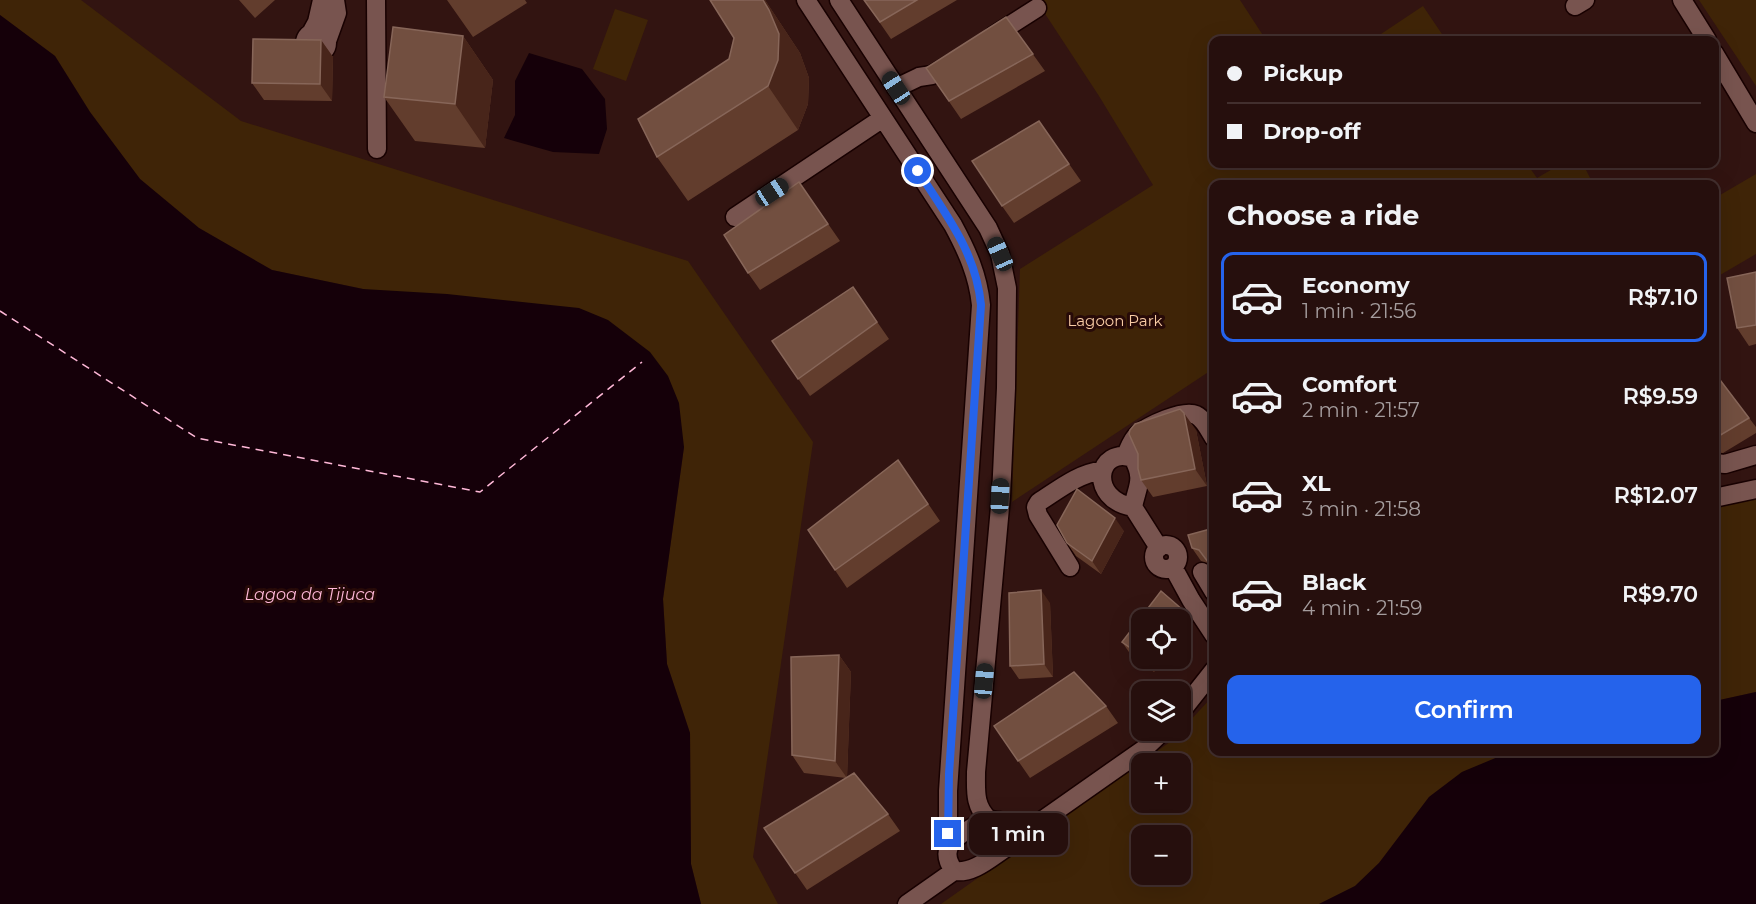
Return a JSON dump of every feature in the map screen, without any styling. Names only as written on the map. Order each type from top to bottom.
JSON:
[{"type":"street","points":[[322,0],[317,22],[319,37],[337,13],[336,0]]},
{"type":"street","points":[[376,0],[376,149]]},
{"type":"street","points":[[806,0],[953,225],[971,257],[979,286],[981,305],[949,781],[948,851],[949,864],[954,871]]},
{"type":"street","points":[[839,0],[988,228],[1000,254],[1007,288],[1007,347],[1000,496],[976,772],[979,808],[994,820],[1005,825],[1007,847]]},
{"type":"street","points":[[1682,0],[1704,36]]},
{"type":"street","points":[[901,95],[925,87],[932,75],[1036,8]]},
{"type":"street","points":[[1719,61],[1756,123]]},
{"type":"street","points":[[735,217],[883,118]]},
{"type":"street","points":[[977,348],[989,353],[1007,347]]},
{"type":"street","points":[[1209,430],[1196,415],[1185,413],[1148,428],[1136,436],[1126,455],[1105,464],[1101,471],[1101,479],[1111,498],[1123,505],[1133,507],[1159,548],[1169,546],[1177,552],[1173,567],[1209,627]]},
{"type":"street","points":[[1126,455],[1133,458],[1140,479],[1133,507]]},
{"type":"street","points":[[1719,463],[1725,464],[1756,455]]},
{"type":"street","points":[[1070,567],[1038,515],[1036,507],[1039,502],[1071,482],[1090,472],[1101,471]]},
{"type":"street","points":[[1719,497],[1756,489]]},
{"type":"street","points":[[1202,572],[1209,584]]},
{"type":"street","points":[[1191,699],[1209,676]]},
{"type":"street","points":[[907,904],[954,871],[963,872],[974,868],[1007,847],[1152,741]]},
{"type":"street","points":[[948,851],[957,837],[983,821],[994,820],[1012,826],[1040,822]]},
{"type":"green space","points":[[0,0],[81,0],[241,121],[688,261],[813,442],[753,857],[778,904],[701,904],[691,864],[690,733],[667,664],[663,599],[684,447],[363,289],[272,270],[199,228],[140,179],[90,112],[55,56],[0,15]]},
{"type":"green space","name":"Lagoon Park","points":[[1036,0],[1240,0],[1263,36],[1209,36],[1209,168],[1530,168],[1537,178],[1554,168],[1585,168],[1591,180],[1209,180],[1209,372],[1012,502],[1020,269],[1153,185],[1099,96]]},
{"type":"green space","points":[[1699,0],[1756,0],[1756,86]]},
{"type":"green space","points":[[1423,6],[1443,36],[1378,36]]},
{"type":"green space","points":[[615,9],[648,20],[626,81],[593,69]]},
{"type":"green space","points":[[1756,174],[1756,254],[1719,276],[1719,196]]},
{"type":"green space","points":[[1756,496],[1756,692],[1719,700],[1719,505]]},
{"type":"green space","points":[[1209,700],[1209,756],[1500,756],[1462,772],[1429,797],[1379,863],[1355,886],[1319,904],[941,904],[1131,770],[1131,813],[1191,813],[1191,753],[1154,753],[1171,741],[1191,741],[1191,720]]},
{"type":"water","name":"Lagoa da Tijuca","points":[[0,15],[55,56],[90,112],[140,179],[199,228],[272,270],[363,289],[447,294],[579,308],[608,320],[650,352],[668,376],[679,403],[684,447],[663,599],[667,664],[690,733],[691,864],[701,904],[0,904]]},
{"type":"water","points":[[529,53],[582,69],[605,99],[607,129],[599,154],[553,152],[504,138],[515,115],[515,81]]},
{"type":"water","points":[[1756,692],[1756,904],[1319,904],[1355,886],[1379,863],[1429,797],[1462,772],[1500,756],[1719,756],[1719,700]]},
{"type":"building","points":[[710,0],[763,0],[779,34],[778,60],[768,86],[657,157],[638,119],[729,59],[734,38]]},
{"type":"building","points":[[864,0],[917,0],[880,22]]},
{"type":"building","points":[[1006,17],[1033,54],[949,101],[926,68]]},
{"type":"building","points":[[393,27],[463,36],[455,104],[384,97]]},
{"type":"building","points":[[253,39],[321,40],[320,84],[252,83]]},
{"type":"building","points":[[1039,121],[1069,164],[1002,206],[972,161]]},
{"type":"building","points":[[799,182],[828,224],[748,273],[724,235]]},
{"type":"building","points":[[1756,272],[1756,325],[1737,328],[1727,278]]},
{"type":"building","points":[[853,287],[877,322],[798,379],[772,341]]},
{"type":"building","points":[[1719,379],[1749,418],[1719,436]]},
{"type":"building","points":[[1180,409],[1184,413],[1195,469],[1141,480],[1138,454],[1129,434],[1130,430],[1135,424]]},
{"type":"building","points":[[898,460],[928,504],[835,570],[808,530]]},
{"type":"building","points":[[1077,489],[1115,518],[1092,561],[1067,543],[1057,525]]},
{"type":"building","points":[[1209,529],[1209,562],[1199,550],[1192,548],[1188,535]]},
{"type":"building","points":[[1041,590],[1044,664],[1010,666],[1009,593]]},
{"type":"building","points":[[1161,591],[1182,609],[1147,609]]},
{"type":"building","points":[[1131,630],[1131,648],[1122,642]]},
{"type":"building","points":[[839,655],[835,761],[792,755],[791,657]]},
{"type":"building","points":[[1074,672],[1106,706],[1018,761],[994,726]]},
{"type":"building","points":[[854,773],[888,814],[795,873],[764,828]]},
{"type":"ferry route","points":[[0,311],[197,438],[480,492],[642,362]]},
{"type":"route","points":[[918,171],[971,257],[979,286],[981,305],[949,774],[948,834]]}]
